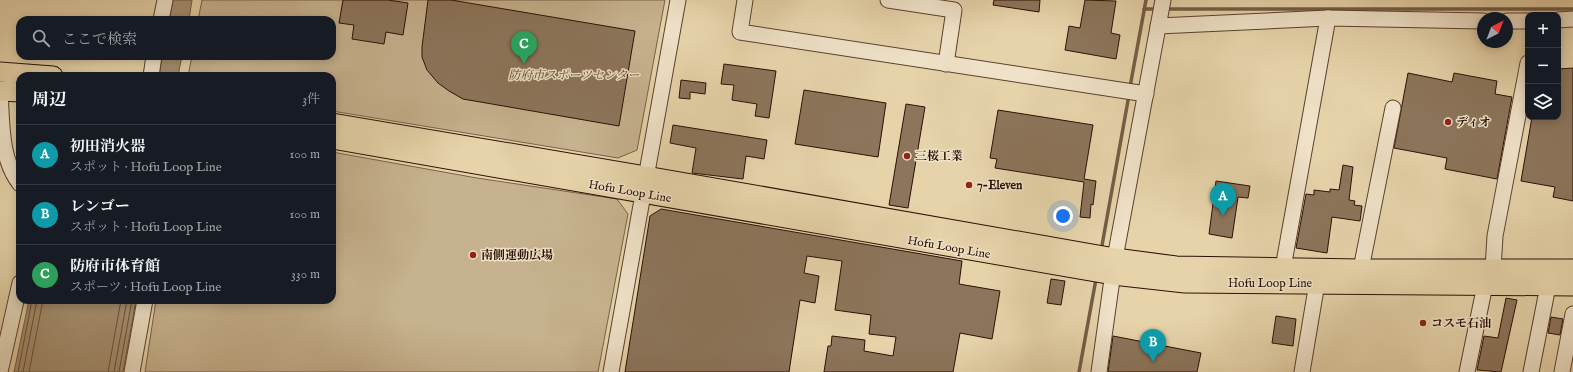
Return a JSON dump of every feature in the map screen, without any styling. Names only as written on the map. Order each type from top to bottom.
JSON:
[{"type":"main road","points":[[0,72],[16,73]]},
{"type":"main road","points":[[0,90],[16,92]]},
{"type":"main road","name":"Hofu Loop Line","points":[[336,124],[645,184],[1114,267],[1185,282],[1317,283],[1489,277],[1573,269]]},
{"type":"main road","name":"Hofu Loop Line","points":[[336,140],[645,184]]},
{"type":"main road","name":"Hofu Loop Line","points":[[1114,267],[1176,266],[1361,269],[1489,277],[1548,286],[1573,286]]},
{"type":"street","points":[[162,16],[165,0]]},
{"type":"street","points":[[611,372],[678,0]]},
{"type":"street","points":[[745,0],[740,32],[1146,94]]},
{"type":"street","points":[[888,0],[921,3],[954,10],[946,64]]},
{"type":"street","points":[[1099,372],[1114,267],[1163,0]]},
{"type":"street","points":[[1158,26],[1328,18],[1477,21]]},
{"type":"street","points":[[1283,268],[1328,18]]},
{"type":"street","points":[[1561,20],[1573,19]]},
{"type":"street","points":[[1513,21],[1525,21]]},
{"type":"street","points":[[152,72],[153,60]]},
{"type":"street","points":[[1468,372],[1489,277],[1495,236],[1525,79]]},
{"type":"street","points":[[0,90],[2,141],[5,161],[12,176],[16,180]]},
{"type":"street","points":[[1361,269],[1393,108]]},
{"type":"street","points":[[1302,372],[1317,283]]},
{"type":"street","points":[[1531,372],[1548,286]]},
{"type":"street","points":[[0,372],[16,301]]},
{"type":"street","points":[[132,372],[144,304]]},
{"type":"street","points":[[1562,372],[1573,314]]},
{"type":"green space","name":"防府市スポーツセンター","points":[[202,0],[665,0],[637,150],[618,158],[336,112],[336,72],[189,72],[191,60],[336,60],[336,16],[199,16]]},
{"type":"green space","name":"南側運動広場","points":[[336,153],[477,178],[617,199],[628,214],[598,372],[145,372],[155,304],[336,304]]},
{"type":"water","points":[[173,0],[192,0],[190,16],[170,16]]},
{"type":"water","points":[[161,60],[181,60],[179,72],[160,72]]},
{"type":"water","points":[[28,304],[135,304],[123,372],[14,372]]},
{"type":"building","points":[[343,0],[388,0],[408,3],[403,35],[386,32],[384,44],[352,39],[354,25],[339,23]]},
{"type":"building","points":[[428,0],[451,0],[635,31],[619,126],[463,99],[449,91],[438,83],[427,70],[422,57]]},
{"type":"building","points":[[994,0],[1040,0],[1039,12],[993,5]]},
{"type":"building","points":[[1085,0],[1116,1],[1111,33],[1120,35],[1116,59],[1065,50],[1069,26],[1080,28]]},
{"type":"building","points":[[724,64],[776,71],[769,118],[755,116],[757,104],[732,100],[734,85],[721,84]]},
{"type":"building","points":[[1573,68],[1573,201],[1553,197],[1555,187],[1521,181],[1531,120],[1561,120],[1561,69]]},
{"type":"building","points":[[1408,73],[1452,82],[1454,73],[1497,81],[1495,94],[1512,97],[1497,179],[1445,169],[1447,158],[1394,148]]},
{"type":"building","points":[[681,80],[706,83],[705,94],[690,92],[690,99],[679,98]]},
{"type":"building","points":[[804,90],[886,103],[878,157],[795,144]]},
{"type":"building","name":"三桜工業","points":[[906,104],[925,107],[908,208],[889,205]]},
{"type":"building","points":[[998,110],[1093,125],[1084,179],[1096,181],[1093,205],[1091,204],[1090,218],[1080,217],[1084,182],[995,168],[997,159],[990,158]]},
{"type":"building","points":[[673,125],[767,140],[764,159],[746,156],[743,179],[692,173],[696,148],[670,143]]},
{"type":"building","points":[[1343,165],[1353,167],[1349,200],[1355,201],[1354,205],[1362,206],[1360,221],[1332,217],[1327,253],[1296,248],[1306,194],[1314,195],[1314,190],[1330,192],[1330,189],[1339,190]]},
{"type":"building","points":[[1216,181],[1250,186],[1248,198],[1238,197],[1232,238],[1209,234]]},
{"type":"building","points":[[661,209],[962,261],[959,284],[1000,291],[992,339],[960,333],[953,372],[824,372],[828,346],[831,346],[832,336],[865,340],[864,351],[893,356],[896,337],[869,334],[871,315],[835,310],[842,261],[807,256],[804,273],[819,276],[815,303],[800,300],[789,372],[625,372],[650,216]]},
{"type":"building","points":[[1051,279],[1065,281],[1061,305],[1047,303]]},
{"type":"building","points":[[1506,298],[1517,300],[1501,372],[1477,370],[1484,336],[1498,338]]},
{"type":"building","points":[[1276,316],[1296,319],[1293,346],[1272,343]]},
{"type":"building","points":[[1551,317],[1563,319],[1560,335],[1548,333]]},
{"type":"building","points":[[1113,336],[1201,353],[1197,372],[1108,372]]},
{"type":"waterway","points":[[1130,87],[1146,0]]},
{"type":"waterway","points":[[1144,9],[1157,9]]},
{"type":"waterway","points":[[1165,9],[1573,9]]},
{"type":"waterway","points":[[1101,251],[1129,95]]},
{"type":"waterway","points":[[1079,372],[1096,279]]},
{"type":"place","name":"防府市体育館","points":[[524,64]]},
{"type":"place","name":"ディオ","points":[[1448,122]]},
{"type":"place","name":"三桜工業","points":[[907,156]]},
{"type":"place","name":"7-Eleven","points":[[969,185]]},
{"type":"place","name":"初田消火器","points":[[1223,216]]},
{"type":"place","name":"南側運動広場","points":[[473,255]]},
{"type":"place","name":"コスモ石油","points":[[1423,323]]},
{"type":"place","name":"レンゴー","points":[[1153,362]]}]
